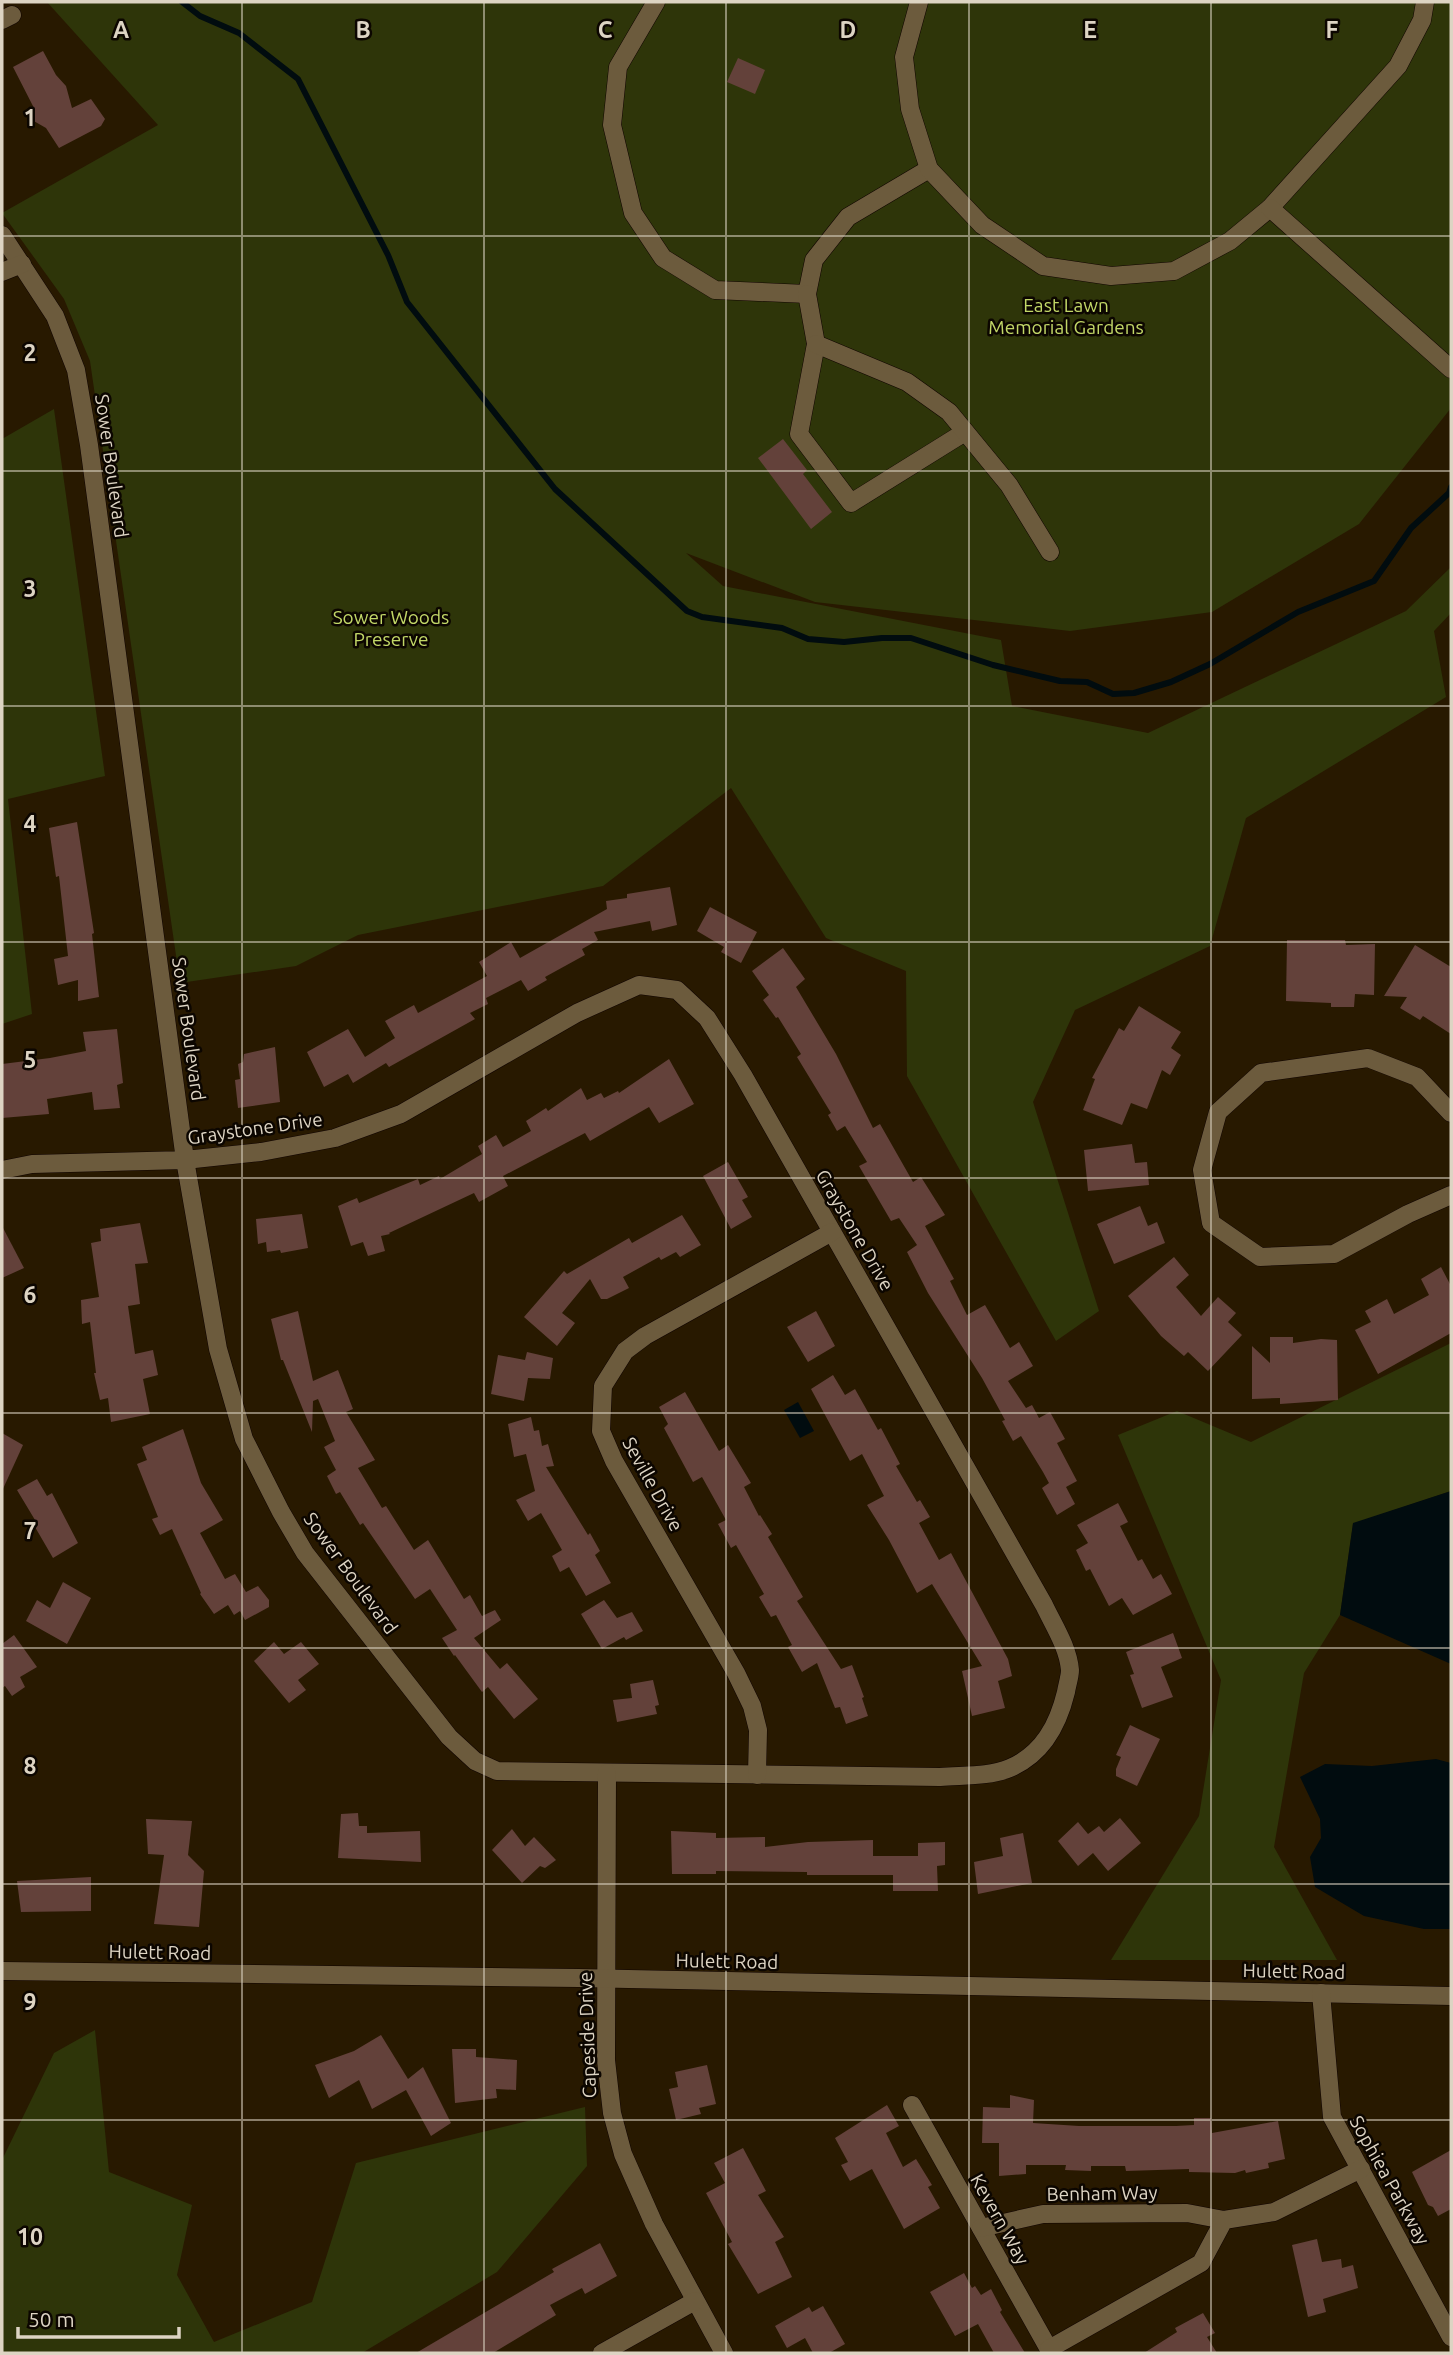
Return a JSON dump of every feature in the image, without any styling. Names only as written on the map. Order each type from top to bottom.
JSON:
[{"type":"street","points":[[656,2],[618,67],[612,125],[633,214],[663,258],[715,290],[807,294]]},
{"type":"street","points":[[919,2],[904,57],[909,109],[929,169],[982,225],[1043,266],[1111,276],[1174,271],[1230,241],[1270,208],[1398,66],[1422,20],[1425,2]]},
{"type":"street","points":[[929,169],[848,216],[814,260],[807,294],[816,344],[799,434],[851,503],[965,432]]},
{"type":"street","points":[[1270,208],[1451,369]]},
{"type":"street","name":"Sower Boulevard","points":[[2,235],[55,316],[76,370],[89,445],[185,1160],[218,1349],[244,1439],[305,1553],[449,1737],[475,1761],[497,1771],[607,1773]]},
{"type":"street","points":[[2,272],[22,264]]},
{"type":"street","points":[[816,344],[907,382],[949,412],[1009,485],[1050,552]]},
{"type":"street","name":"Graystone Drive","points":[[2,1170],[32,1164],[185,1160],[261,1152],[335,1138],[401,1114],[577,1013],[639,985],[677,990],[707,1018],[743,1075],[1044,1605],[1065,1648],[1070,1672],[1063,1703],[1050,1736],[1030,1757],[1009,1769],[940,1777],[607,1773]]},
{"type":"street","points":[[1451,1113],[1417,1077],[1368,1058],[1261,1073],[1218,1112],[1202,1170],[1211,1223],[1260,1257],[1334,1254],[1408,1213],[1451,1195]]},
{"type":"street","name":"Seville Drive","points":[[757,1775],[758,1730],[752,1706],[736,1672],[614,1461],[601,1431],[603,1386],[625,1351],[645,1336],[832,1232]]},
{"type":"street","name":"Capeside Drive","points":[[607,1773],[605,1979],[608,2086],[617,2134],[654,2224],[724,2353]]},
{"type":"street","name":"Hulett Road","points":[[2,1971],[605,1979],[1451,1996]]},
{"type":"street","name":"Sophiea Parkway","points":[[1321,1993],[1332,2117],[1451,2337]]},
{"type":"street","name":"Kevern Way","points":[[912,2105],[1050,2351]]},
{"type":"street","name":"Benham Way","points":[[981,2228],[1043,2214],[1187,2213],[1224,2220],[1274,2212],[1361,2169]]},
{"type":"street","points":[[1050,2351],[1200,2263],[1224,2220]]},
{"type":"street","points":[[601,2353],[695,2301]]},
{"type":"green space","points":[[47,2],[1451,2],[1451,408],[1359,524],[1212,612],[1070,631],[815,602],[686,553],[723,586],[1001,640],[1012,706],[1148,733],[1406,611],[1451,567],[1451,613],[1434,631],[1446,697],[1246,818],[1210,946],[1075,1010],[1033,1102],[1099,1311],[1056,1341],[907,1076],[906,971],[826,938],[731,788],[603,886],[358,935],[296,966],[180,983],[90,361],[64,299],[2,213],[158,125]]},
{"type":"green space","points":[[54,409],[105,776],[8,799],[32,1014],[2,1024],[2,439]]},
{"type":"green space","points":[[1451,1343],[1451,1491],[1353,1524],[1340,1615],[1304,1673],[1274,1847],[1337,1960],[1111,1960],[1199,1816],[1221,1680],[1118,1435],[1177,1411],[1251,1442]]},
{"type":"green space","points":[[95,2030],[109,2172],[192,2205],[177,2275],[214,2342],[312,2302],[356,2163],[585,2107],[587,2166],[497,2272],[362,2353],[2,2353],[2,2160],[54,2053]]},
{"type":"shaded area","points":[[798,1402],[814,1431],[800,1438],[784,1410]]},
{"type":"shaded area","points":[[1451,1491],[1451,1664],[1340,1615],[1353,1523]]},
{"type":"shaded area","points":[[1436,1759],[1451,1763],[1451,1929],[1424,1929],[1364,1916],[1315,1887],[1310,1857],[1321,1838],[1320,1819],[1300,1777],[1325,1764],[1372,1766]]},
{"type":"building","points":[[43,51],[56,75],[66,86],[72,108],[91,99],[105,119],[101,126],[59,148],[46,128],[32,120],[35,110],[13,67]]},
{"type":"building","points":[[738,58],[765,70],[755,94],[727,82]]},
{"type":"building","points":[[783,439],[807,470],[803,474],[832,512],[811,529],[758,458]]},
{"type":"building","points":[[77,822],[94,933],[99,997],[78,1001],[78,980],[58,985],[54,959],[68,956],[59,876],[56,877],[49,828]]},
{"type":"building","points":[[670,887],[677,925],[652,931],[650,921],[594,932],[598,940],[582,949],[585,955],[545,977],[547,980],[528,991],[521,980],[486,998],[488,1004],[470,1013],[475,1019],[389,1067],[386,1063],[353,1083],[348,1074],[324,1087],[307,1052],[348,1029],[365,1057],[395,1038],[385,1021],[414,1005],[418,1013],[487,976],[479,962],[511,942],[520,958],[607,909],[606,901],[627,898],[627,894]]},
{"type":"building","points":[[710,907],[757,932],[741,963],[721,952],[724,947],[697,931]]},
{"type":"building","points":[[1287,940],[1345,940],[1346,945],[1375,944],[1374,995],[1355,994],[1354,1007],[1286,1001]]},
{"type":"building","points":[[1415,945],[1451,967],[1451,1034],[1423,1016],[1420,1020],[1400,1008],[1407,997],[1384,996]]},
{"type":"building","points":[[783,948],[805,979],[796,987],[836,1054],[873,1128],[880,1124],[913,1182],[921,1177],[945,1215],[925,1226],[954,1279],[950,1281],[967,1315],[985,1305],[1010,1348],[1019,1342],[1033,1366],[1008,1381],[1026,1408],[1032,1405],[1039,1418],[1050,1412],[1065,1439],[1057,1443],[1077,1481],[1066,1487],[1075,1504],[1057,1515],[1042,1488],[1049,1483],[1043,1472],[1021,1436],[1013,1441],[982,1378],[928,1293],[907,1252],[917,1245],[899,1218],[891,1221],[859,1166],[867,1162],[845,1126],[837,1131],[828,1115],[831,1113],[797,1057],[801,1054],[778,1017],[776,1018],[763,1000],[769,995],[752,971]]},
{"type":"building","points":[[1139,1006],[1181,1032],[1171,1048],[1181,1055],[1170,1075],[1162,1070],[1147,1109],[1131,1103],[1122,1125],[1083,1110],[1095,1079],[1092,1078],[1119,1028],[1124,1031]]},
{"type":"building","points":[[117,1029],[123,1083],[117,1085],[120,1108],[94,1110],[92,1092],[47,1099],[49,1114],[2,1118],[2,1064],[86,1051],[83,1032]]},
{"type":"building","points":[[275,1047],[280,1102],[238,1108],[235,1080],[240,1079],[238,1064],[243,1062],[244,1054]]},
{"type":"building","points":[[669,1059],[694,1104],[659,1123],[649,1107],[590,1141],[585,1133],[503,1176],[508,1186],[479,1202],[474,1193],[381,1236],[385,1251],[368,1256],[363,1242],[351,1246],[338,1206],[357,1198],[359,1203],[418,1179],[420,1185],[439,1176],[440,1179],[482,1154],[478,1146],[496,1135],[503,1147],[531,1131],[526,1121],[546,1108],[548,1111],[581,1088],[587,1100],[601,1093],[604,1098],[618,1091],[619,1093]]},
{"type":"building","points":[[1132,1144],[1135,1163],[1147,1162],[1149,1185],[1088,1191],[1084,1150]]},
{"type":"building","points":[[728,1162],[748,1197],[742,1200],[752,1217],[731,1229],[703,1176]]},
{"type":"building","points":[[1140,1206],[1148,1226],[1157,1222],[1165,1243],[1114,1264],[1097,1224]]},
{"type":"building","points":[[302,1214],[308,1248],[281,1253],[280,1250],[267,1252],[266,1242],[258,1244],[256,1219]]},
{"type":"building","points":[[682,1215],[701,1245],[680,1257],[676,1252],[661,1260],[659,1257],[623,1277],[629,1288],[607,1299],[601,1299],[590,1279],[562,1313],[575,1323],[557,1346],[524,1317],[564,1271],[567,1274],[629,1238],[632,1243]]},
{"type":"building","points":[[140,1223],[148,1263],[135,1264],[140,1304],[128,1306],[135,1354],[153,1350],[158,1375],[143,1379],[150,1414],[111,1422],[108,1398],[100,1400],[94,1373],[90,1322],[82,1324],[81,1300],[99,1297],[91,1243],[101,1241],[100,1229]]},
{"type":"building","points":[[2,1226],[24,1268],[2,1278]]},
{"type":"building","points":[[1174,1257],[1189,1275],[1176,1287],[1201,1316],[1218,1297],[1236,1313],[1228,1322],[1242,1335],[1208,1371],[1188,1352],[1184,1356],[1161,1336],[1128,1296]]},
{"type":"building","points":[[1441,1267],[1451,1286],[1451,1333],[1378,1374],[1355,1330],[1371,1322],[1365,1311],[1387,1299],[1394,1314],[1429,1295],[1421,1279]]},
{"type":"building","points":[[298,1311],[313,1381],[338,1370],[353,1409],[346,1412],[375,1460],[358,1468],[382,1508],[386,1506],[414,1550],[428,1540],[464,1599],[470,1595],[482,1616],[495,1610],[501,1620],[474,1638],[500,1669],[507,1663],[538,1699],[514,1719],[488,1687],[482,1692],[442,1638],[457,1630],[430,1589],[415,1599],[363,1523],[360,1525],[340,1492],[336,1494],[327,1476],[336,1470],[324,1447],[335,1441],[318,1399],[313,1401],[312,1432],[281,1360],[271,1319]]},
{"type":"building","points":[[816,1311],[835,1346],[808,1362],[787,1327]]},
{"type":"building","points":[[1270,1337],[1293,1337],[1293,1343],[1337,1340],[1338,1400],[1280,1404],[1280,1398],[1252,1399],[1252,1346],[1270,1363]]},
{"type":"building","points":[[527,1352],[553,1358],[550,1379],[528,1378],[524,1401],[491,1394],[498,1355],[525,1360]]},
{"type":"building","points":[[833,1375],[845,1395],[855,1389],[878,1430],[881,1428],[900,1464],[896,1466],[917,1502],[920,1500],[930,1517],[919,1523],[939,1560],[951,1553],[1008,1659],[1012,1676],[998,1681],[1005,1708],[972,1716],[962,1671],[982,1666],[932,1584],[917,1593],[867,1505],[884,1496],[862,1454],[850,1461],[811,1389]]},
{"type":"building","points":[[685,1392],[719,1451],[728,1445],[751,1483],[744,1487],[772,1534],[768,1537],[803,1597],[797,1601],[841,1669],[852,1665],[868,1716],[846,1724],[840,1707],[835,1708],[817,1663],[802,1672],[788,1647],[792,1645],[776,1615],[771,1617],[759,1597],[764,1594],[736,1545],[731,1548],[718,1524],[726,1520],[702,1477],[693,1482],[664,1428],[668,1424],[659,1407]]},
{"type":"building","points":[[531,1417],[534,1431],[539,1430],[542,1446],[548,1444],[554,1466],[546,1467],[588,1535],[590,1533],[600,1551],[595,1555],[611,1583],[586,1596],[569,1567],[560,1572],[552,1556],[562,1550],[541,1513],[528,1521],[516,1500],[535,1491],[526,1454],[514,1457],[508,1424]]},
{"type":"building","points":[[183,1429],[201,1483],[223,1520],[200,1533],[225,1579],[235,1574],[246,1592],[258,1586],[269,1600],[269,1607],[245,1620],[240,1611],[234,1615],[228,1605],[214,1614],[200,1594],[172,1529],[160,1535],[152,1519],[158,1517],[137,1464],[147,1460],[142,1447]]},
{"type":"building","points":[[2,1433],[23,1445],[2,1491]]},
{"type":"building","points":[[37,1479],[47,1496],[52,1493],[78,1543],[53,1558],[35,1527],[38,1525],[17,1490]]},
{"type":"building","points":[[1118,1503],[1128,1522],[1120,1526],[1138,1561],[1142,1559],[1153,1579],[1161,1574],[1172,1594],[1133,1615],[1122,1598],[1109,1606],[1090,1569],[1086,1571],[1076,1550],[1088,1543],[1077,1525]]},
{"type":"building","points":[[63,1582],[91,1598],[67,1644],[26,1621],[37,1600],[50,1608]]},
{"type":"building","points":[[604,1600],[617,1618],[632,1612],[643,1631],[626,1640],[624,1637],[602,1649],[581,1614]]},
{"type":"building","points":[[1173,1633],[1182,1658],[1161,1667],[1173,1697],[1142,1708],[1130,1675],[1134,1674],[1126,1652]]},
{"type":"building","points":[[14,1635],[37,1667],[20,1677],[25,1687],[12,1696],[5,1686],[2,1688],[2,1644]]},
{"type":"building","points":[[274,1642],[284,1654],[301,1642],[319,1664],[298,1680],[306,1690],[289,1703],[254,1661]]},
{"type":"building","points":[[653,1680],[659,1705],[655,1706],[657,1714],[617,1722],[613,1700],[632,1698],[630,1684]]},
{"type":"building","points":[[1130,1725],[1160,1739],[1137,1786],[1116,1776],[1121,1757],[1116,1755]]},
{"type":"building","points":[[358,1813],[359,1826],[367,1826],[367,1833],[420,1831],[421,1862],[338,1858],[341,1814]]},
{"type":"building","points":[[1120,1818],[1141,1843],[1108,1871],[1093,1853],[1078,1866],[1058,1841],[1078,1822],[1088,1834],[1099,1826],[1104,1832]]},
{"type":"building","points":[[146,1819],[192,1821],[188,1855],[204,1871],[199,1927],[154,1924],[164,1855],[148,1854]]},
{"type":"building","points":[[512,1829],[525,1846],[534,1837],[556,1860],[545,1868],[540,1866],[522,1883],[492,1850]]},
{"type":"building","points":[[671,1831],[716,1833],[716,1838],[765,1837],[765,1847],[808,1842],[873,1840],[873,1856],[918,1856],[918,1843],[945,1842],[945,1865],[937,1866],[938,1891],[893,1891],[893,1875],[716,1871],[716,1874],[672,1874]]},
{"type":"building","points":[[1023,1833],[1032,1883],[978,1894],[974,1862],[1003,1856],[1000,1838]]},
{"type":"building","points":[[91,1877],[91,1911],[21,1912],[17,1881]]},
{"type":"building","points":[[381,2035],[408,2079],[423,2067],[451,2123],[431,2136],[406,2090],[372,2109],[359,2080],[329,2098],[315,2065],[354,2051]]},
{"type":"building","points":[[452,2049],[476,2049],[476,2057],[517,2060],[516,2090],[496,2089],[497,2098],[455,2103]]},
{"type":"building","points":[[707,2065],[716,2104],[699,2108],[701,2114],[676,2120],[669,2089],[678,2087],[675,2072]]},
{"type":"building","points":[[1010,2095],[1034,2100],[1033,2123],[1176,2126],[1194,2125],[1194,2118],[1211,2118],[1212,2133],[1278,2121],[1285,2159],[1268,2163],[1269,2168],[1246,2173],[1245,2170],[1235,2173],[1189,2172],[1189,2169],[1126,2171],[1125,2166],[1091,2166],[1091,2171],[1065,2170],[1066,2165],[1026,2165],[1026,2174],[999,2176],[999,2143],[982,2143],[983,2107],[1010,2108]]},
{"type":"building","points":[[887,2105],[899,2126],[886,2133],[903,2167],[916,2159],[932,2185],[928,2187],[940,2208],[904,2229],[872,2169],[850,2181],[841,2165],[848,2162],[835,2138]]},
{"type":"building","points":[[743,2148],[766,2191],[758,2195],[784,2237],[775,2242],[792,2277],[758,2294],[728,2244],[732,2242],[706,2193],[725,2183],[714,2163]]},
{"type":"building","points":[[1451,2150],[1451,2209],[1438,2216],[1433,2207],[1428,2205],[1412,2172]]},
{"type":"building","points":[[1317,2239],[1322,2262],[1341,2259],[1342,2268],[1353,2265],[1358,2288],[1323,2299],[1326,2312],[1308,2317],[1292,2245]]},
{"type":"building","points":[[600,2243],[617,2276],[585,2294],[582,2288],[550,2305],[556,2315],[493,2353],[416,2353],[554,2272],[552,2269]]},
{"type":"building","points":[[964,2273],[972,2288],[975,2286],[981,2295],[991,2289],[1002,2310],[1000,2312],[1025,2353],[994,2353],[978,2324],[955,2336],[930,2292]]},
{"type":"building","points":[[823,2306],[845,2344],[829,2353],[813,2353],[805,2338],[787,2348],[775,2326],[809,2307],[812,2312]]},
{"type":"building","points":[[1203,2313],[1215,2333],[1207,2337],[1217,2353],[1144,2353],[1177,2332],[1175,2328]]},
{"type":"waterway","points":[[182,2],[200,16],[239,33],[298,79],[388,255],[407,302],[555,489],[687,611],[702,617],[782,628],[808,639],[844,642],[911,638],[993,665],[1060,681],[1087,682],[1113,694],[1134,693],[1171,682],[1210,664],[1298,612],[1374,581],[1411,528],[1449,493],[1451,487]]},
{"type":"park label","name":"East Lawn Memorial Gardens","points":[[1066,316]]},
{"type":"park label","name":"Sower Woods Preserve","points":[[391,628]]}]
